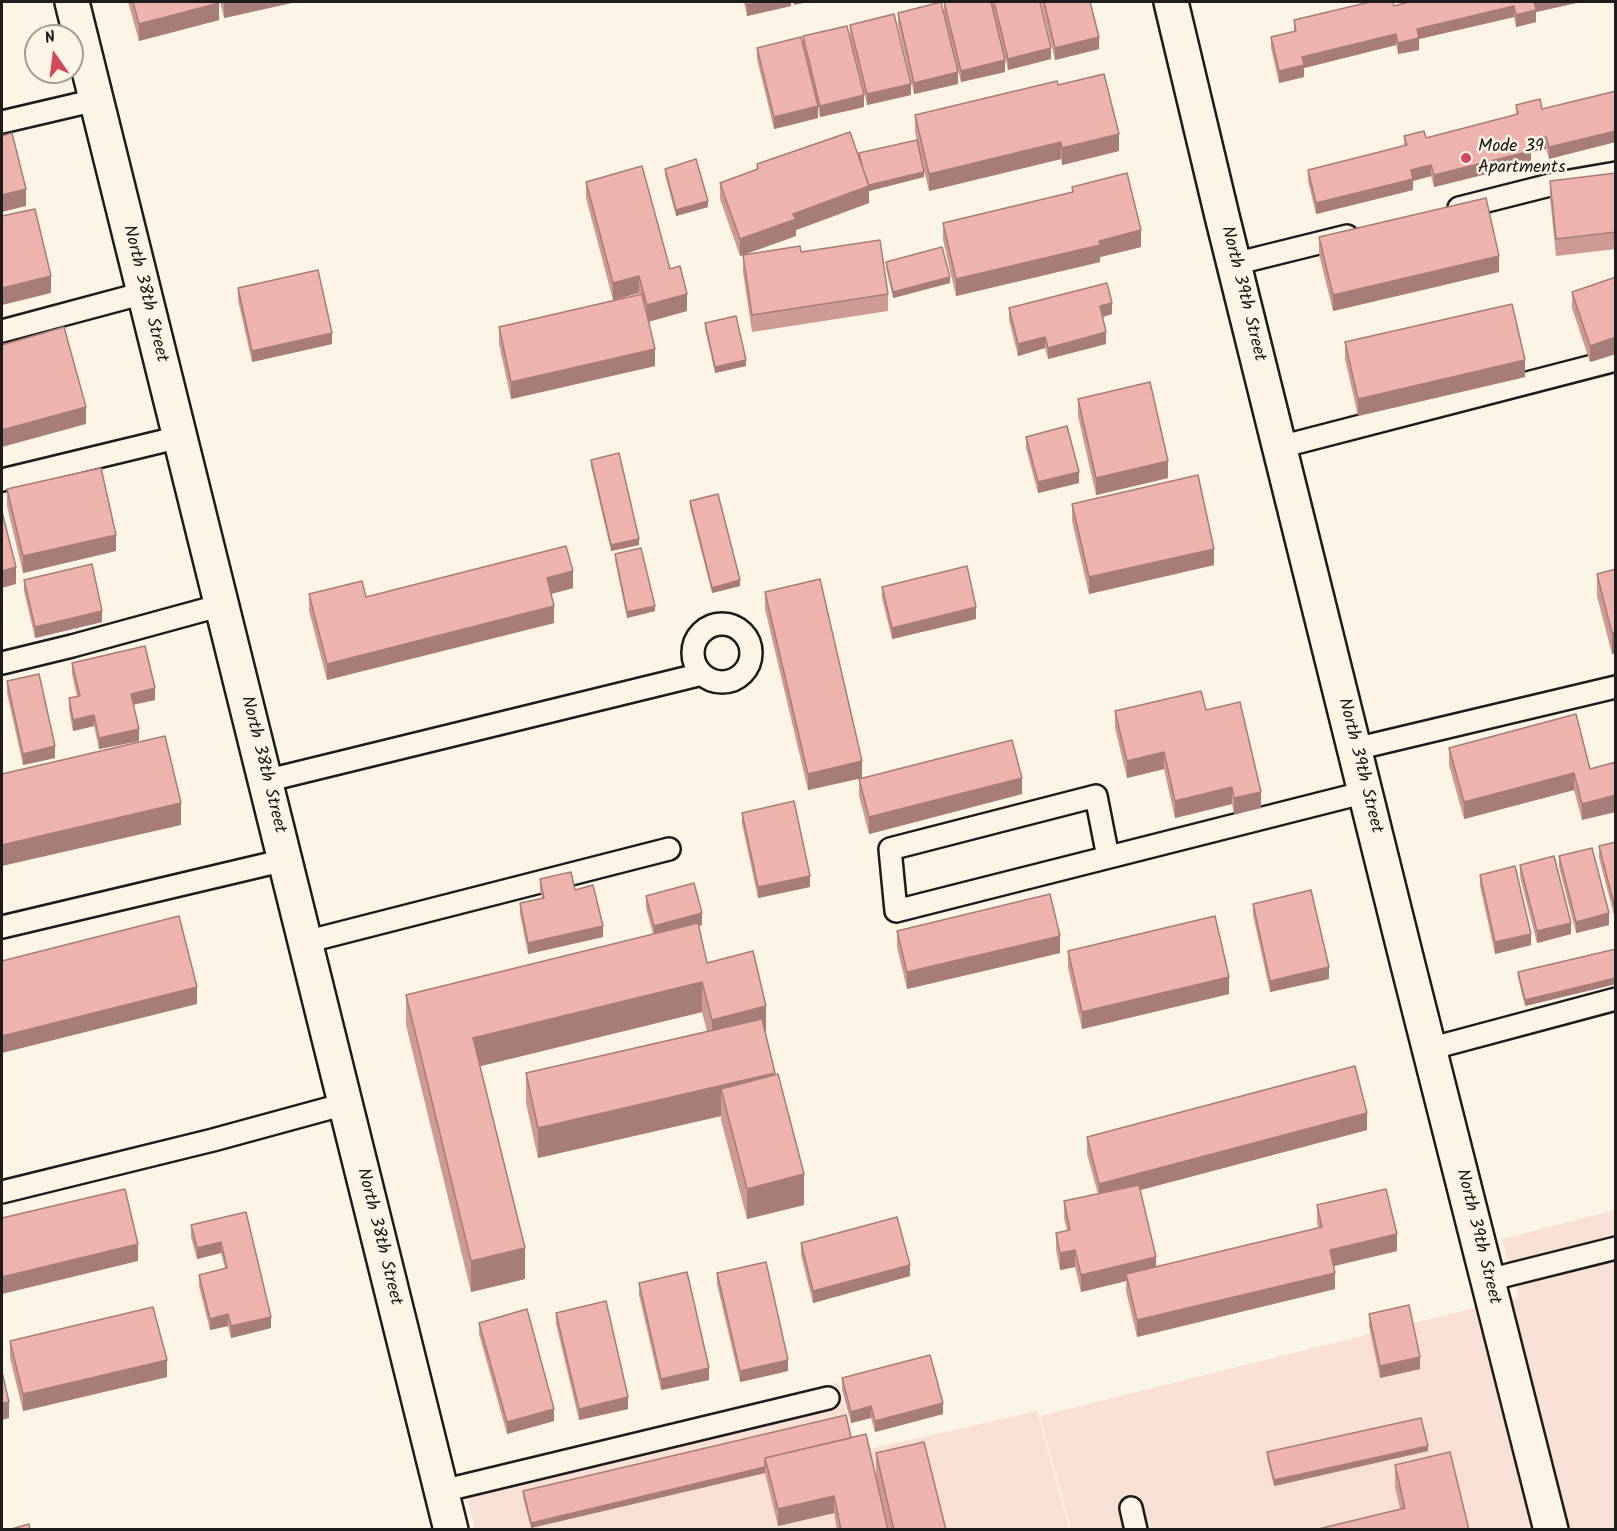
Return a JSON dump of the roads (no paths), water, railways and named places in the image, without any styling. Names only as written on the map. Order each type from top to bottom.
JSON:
[{"type":"street","name":"North 38th Street","points":[[72,2],[451,1530]]},
{"type":"street","name":"North 39th Street","points":[[1171,2],[1429,1049],[1551,1530]]},
{"type":"lane","points":[[2,122],[96,100]]},
{"type":"lane","points":[[1444,212],[1558,183],[1616,173]]},
{"type":"lane","points":[[1234,264],[1364,232]]},
{"type":"lane","points":[[2,331],[144,293]]},
{"type":"lane","points":[[1280,447],[1616,360]]},
{"type":"lane","points":[[2,480],[180,437]]},
{"type":"lane","points":[[2,663],[222,605]]},
{"type":"lane","points":[[266,781],[702,674]]},
{"type":"lane","points":[[1355,749],[1616,687]]},
{"type":"lane","points":[[1108,857],[1096,796],[890,849],[896,911],[1366,792]]},
{"type":"lane","points":[[305,942],[669,849]]},
{"type":"lane","points":[[2,927],[285,860]]},
{"type":"lane","points":[[1429,1049],[1616,999]]},
{"type":"lane","points":[[2,1192],[202,1143],[345,1104]]},
{"type":"lane","points":[[1488,1280],[1616,1248]]},
{"type":"lane","points":[[442,1491],[828,1398]]},
{"type":"lane","points":[[1131,1508],[1136,1530]]},
{"type":"place","name":"Mode 39 Apartments","points":[[1466,158]]}]
